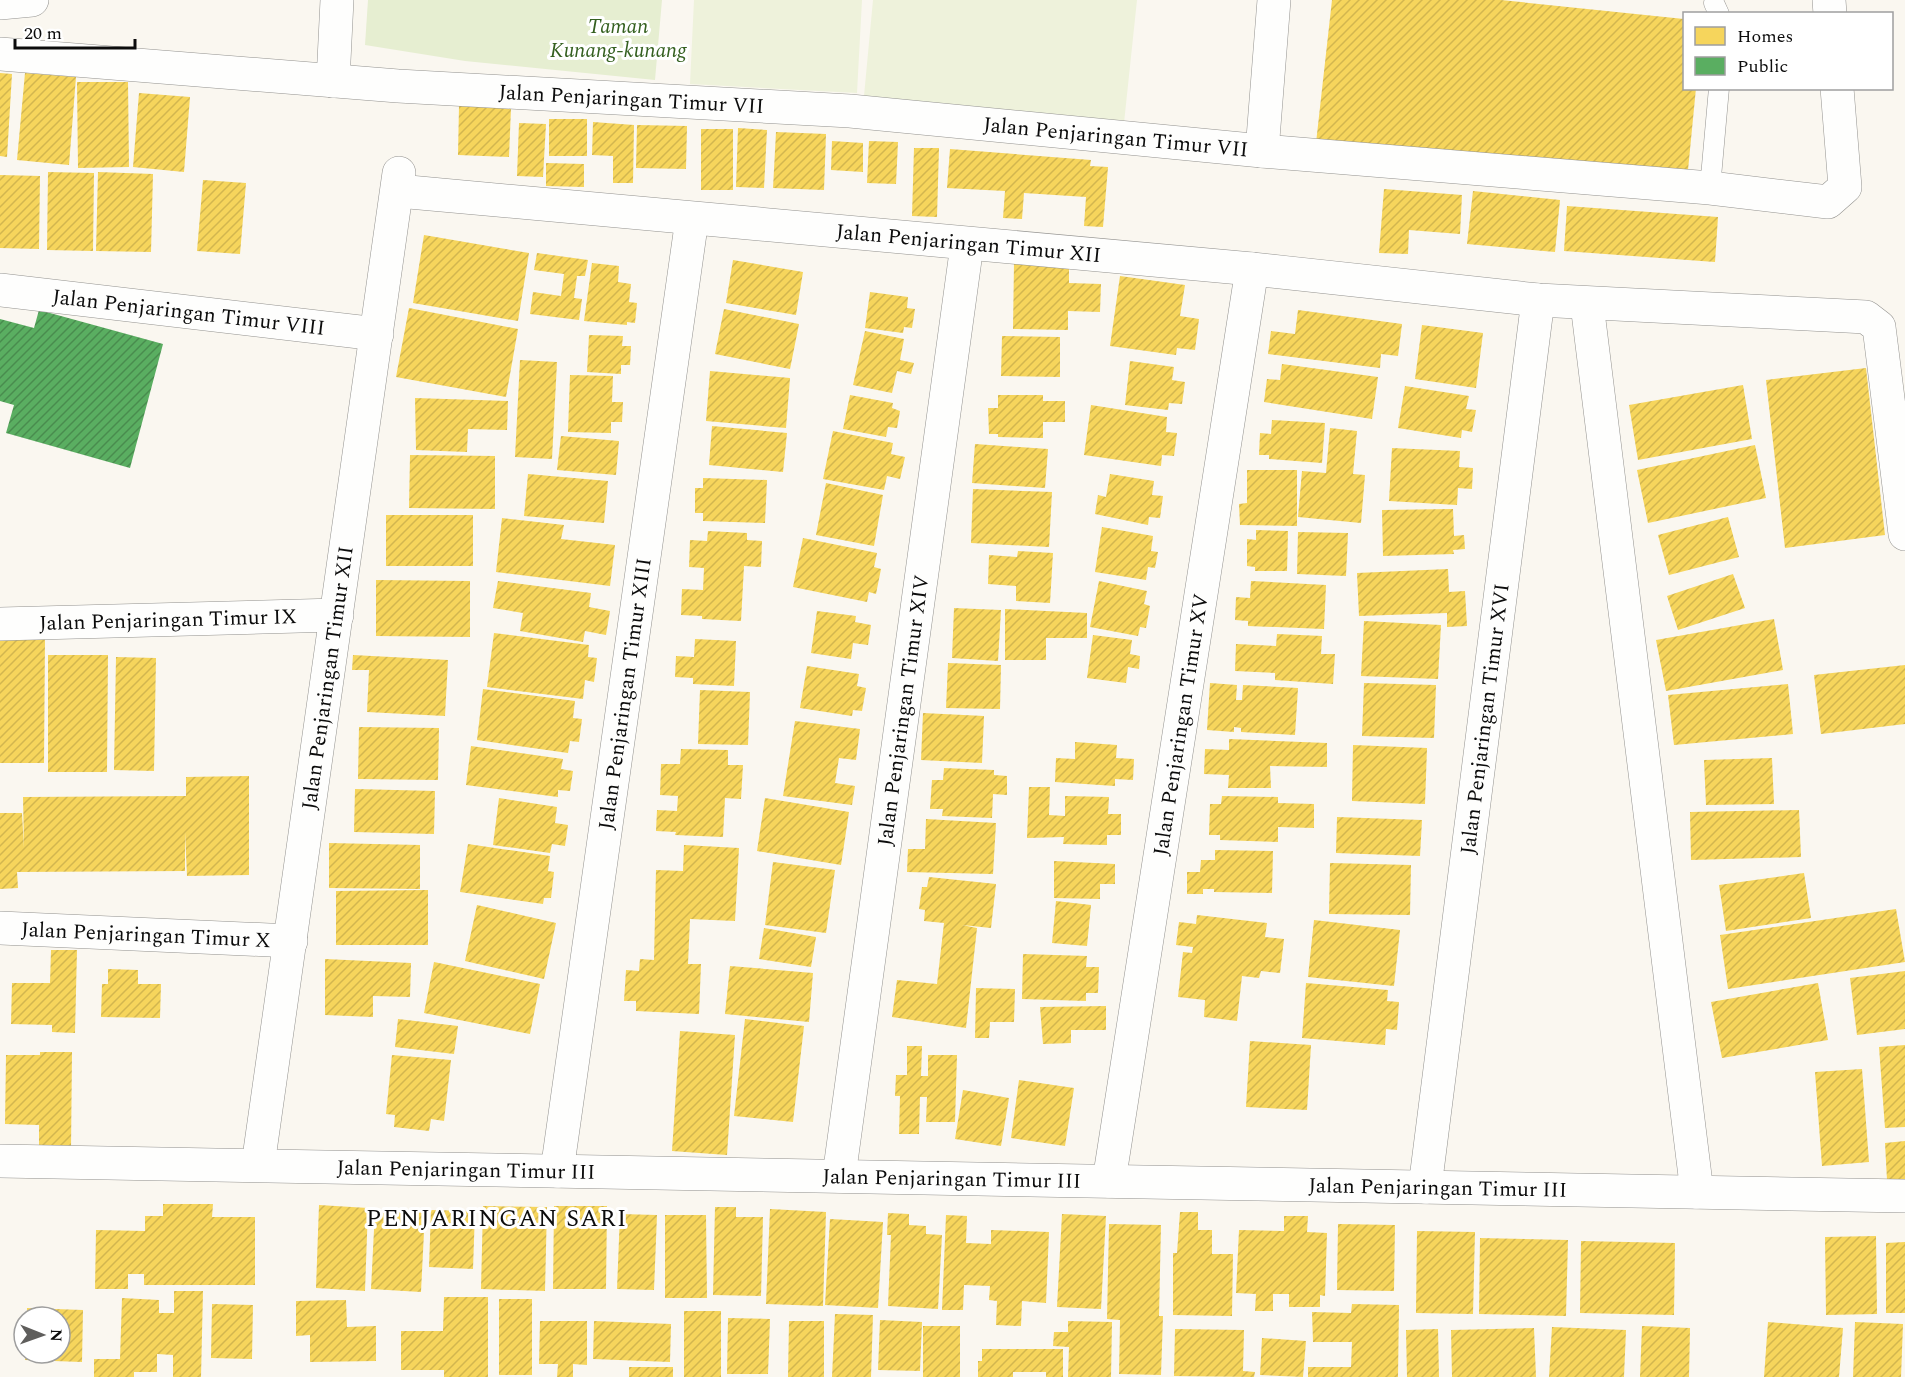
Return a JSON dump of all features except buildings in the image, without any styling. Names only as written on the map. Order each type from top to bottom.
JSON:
[{"type":"street","points":[[0,3],[32,0]]},
{"type":"street","points":[[333,81],[337,0]]},
{"type":"street","points":[[1262,151],[1274,0]]},
{"type":"street","name":"Jalan Penjaringan Timur VII","points":[[0,54],[333,81],[850,111],[1262,151],[1710,188],[1828,202],[1845,187],[1837,90]]},
{"type":"street","name":"Jalan Penjaringan Timur XII","points":[[258,1165],[398,182],[692,219],[1252,269],[1538,300]]},
{"type":"street","name":"Jalan Penjaringan Timur XIII","points":[[557,1171],[692,219]]},
{"type":"street","name":"Jalan Penjaringan Timur XIV","points":[[839,1176],[967,245]]},
{"type":"street","name":"Jalan Penjaringan Timur XV","points":[[1109,1181],[1252,269]]},
{"type":"street","name":"Jalan Penjaringan Timur VIII","points":[[0,290],[377,334]]},
{"type":"street","points":[[1538,300],[1866,316],[1879,327],[1905,534]]},
{"type":"street","name":"Jalan Penjaringan Timur XVI","points":[[1425,1187],[1538,300]]},
{"type":"street","points":[[1587,304],[1697,1192]]},
{"type":"street","name":"Jalan Penjaringan Timur IX","points":[[0,624],[337,615]]},
{"type":"street","name":"Jalan Penjaringan Timur X","points":[[0,928],[291,941]]},
{"type":"street","name":"Jalan Penjaringan Timur III","points":[[0,1161],[1905,1196]]},
{"type":"lane","points":[[1710,188],[1719,90]]},
{"type":"green space","name":"Taman Kunang-kunang","points":[[368,0],[662,0],[655,80],[465,61],[365,45]]},
{"type":"green space","points":[[694,0],[862,0],[857,93],[690,84]]},
{"type":"green space","points":[[873,0],[1137,0],[1124,123],[864,96]]},
{"type":"district","name":"PENJARINGAN SARI","points":[[497,1218]]}]
